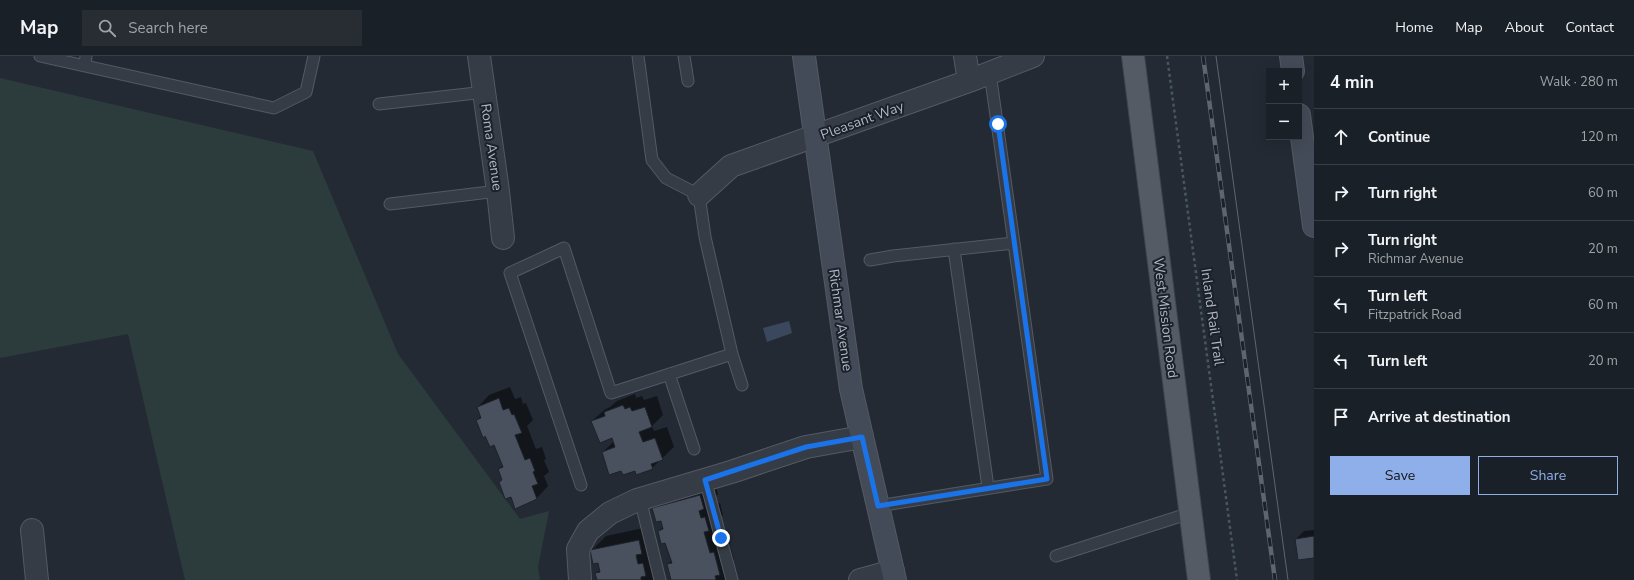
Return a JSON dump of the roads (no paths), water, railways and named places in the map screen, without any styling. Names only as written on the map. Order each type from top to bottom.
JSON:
[{"type":"main road","name":"West Mission Road","points":[[1133,56],[1199,580]]},
{"type":"street","name":"Roma Avenue","points":[[479,56],[498,191],[502,238]]},
{"type":"street","name":"Richmar Avenue","points":[[804,56],[851,389],[894,575]]},
{"type":"street","points":[[966,56],[969,81]]},
{"type":"street","name":"Pleasant Way","points":[[699,195],[731,166],[969,81],[1033,56]]},
{"type":"street","points":[[1291,56],[1293,68]]},
{"type":"street","points":[[1302,126],[1309,151],[1314,226]]},
{"type":"street","points":[[580,580],[578,549],[588,531],[610,513],[640,499],[705,480],[806,447],[862,437]]},
{"type":"street","points":[[32,530],[37,580]]},
{"type":"street","points":[[860,580],[894,575]]},
{"type":"lane","points":[[40,56],[86,61],[274,108],[306,92],[314,56]]},
{"type":"lane","points":[[638,56],[652,160],[666,178],[699,195],[705,237],[732,354],[742,385]]},
{"type":"lane","points":[[684,56],[688,81]]},
{"type":"lane","points":[[878,506],[988,487],[1047,479],[990,73]]},
{"type":"lane","points":[[379,104],[484,92]]},
{"type":"lane","points":[[390,204],[498,191]]},
{"type":"lane","points":[[870,260],[893,256],[1014,243]]},
{"type":"lane","points":[[581,485],[510,273],[564,248],[610,393],[732,354]]},
{"type":"lane","points":[[954,249],[988,487]]},
{"type":"lane","points":[[669,374],[694,449]]},
{"type":"lane","points":[[705,480],[732,580]]},
{"type":"lane","points":[[640,499],[660,580]]},
{"type":"lane","points":[[1056,556],[1190,513]]},
{"type":"water","points":[[789,321],[792,333],[767,342],[763,328]]},
{"type":"tram line","points":[[1216,56],[1288,580]]},
{"type":"railway","points":[[1203,56],[1275,580]]}]
